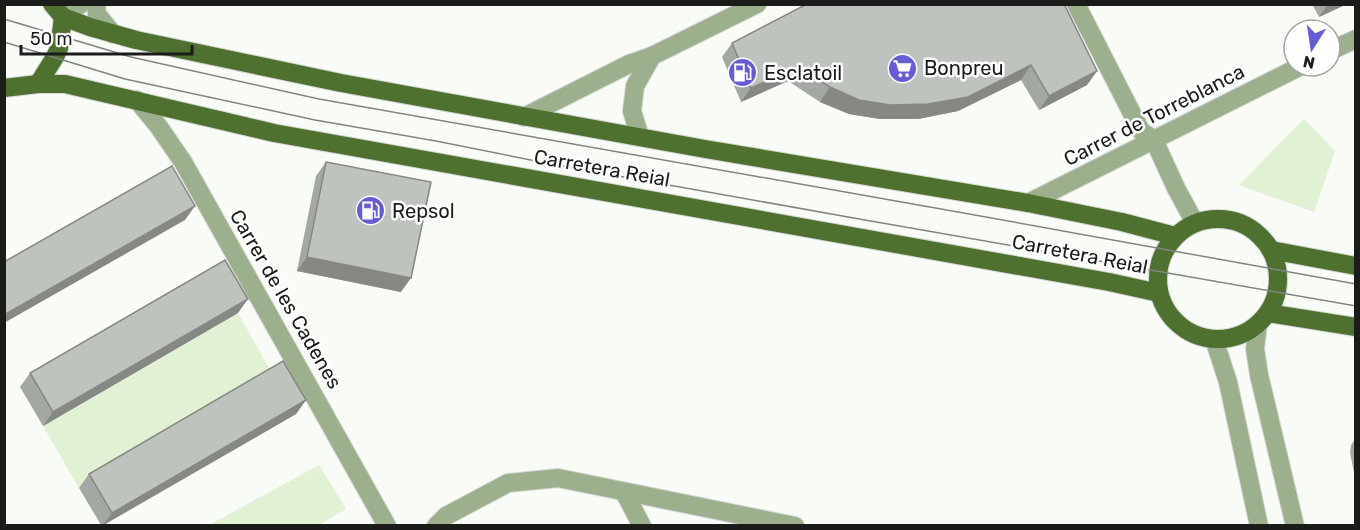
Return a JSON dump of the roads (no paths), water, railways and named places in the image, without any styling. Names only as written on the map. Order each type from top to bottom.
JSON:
[{"type":"main road","name":"Carretera Reial","points":[[57,11],[113,34],[136,40],[341,83],[1028,204],[1122,222],[1175,236]]},
{"type":"main road","points":[[38,84],[59,48],[57,11]]},
{"type":"main road","name":"Carretera Reial","points":[[4,88],[65,84],[274,133],[1159,293]]},
{"type":"main road","name":"Carretera Reial","points":[[1214,339],[1190,332],[1175,322],[1165,308],[1159,293],[1157,279],[1161,257],[1175,236],[1195,223],[1216,219],[1238,222],[1257,233],[1271,250],[1279,278],[1275,298],[1263,319]]},
{"type":"main road","points":[[1271,250],[1356,266]]},
{"type":"main road","points":[[1214,339],[1237,336],[1263,319],[1356,327]]},
{"type":"street","points":[[57,11],[81,4]]},
{"type":"street","points":[[96,4],[98,14],[113,34]]},
{"type":"street","points":[[524,117],[629,64],[652,56],[757,4]]},
{"type":"street","points":[[1076,4],[1141,131],[1154,140],[1195,223]]},
{"type":"street","points":[[1342,45],[1356,39]]},
{"type":"street","points":[[640,137],[632,111],[635,86],[652,56]]},
{"type":"street","name":"Carrer de Torreblanca","points":[[1028,204],[1282,76]]},
{"type":"street","name":"Carrer de les Cadenes","points":[[137,100],[183,162],[387,525]]},
{"type":"street","points":[[1263,319],[1255,349],[1294,525]]},
{"type":"street","points":[[1214,339],[1228,382],[1259,525]]},
{"type":"street","points":[[436,525],[446,516],[508,483],[558,478],[795,525]]},
{"type":"street","points":[[624,492],[642,525]]},
{"type":"tram line","points":[[4,19],[131,57],[319,99],[1356,284]]},
{"type":"tram line","points":[[4,42],[125,79],[315,120],[551,164],[1356,306]]},
{"type":"place","name":"Bonpreu","points":[[903,68]]},
{"type":"place","name":"Esclatoil","points":[[743,73]]},
{"type":"place","name":"Repsol","points":[[371,211]]}]
